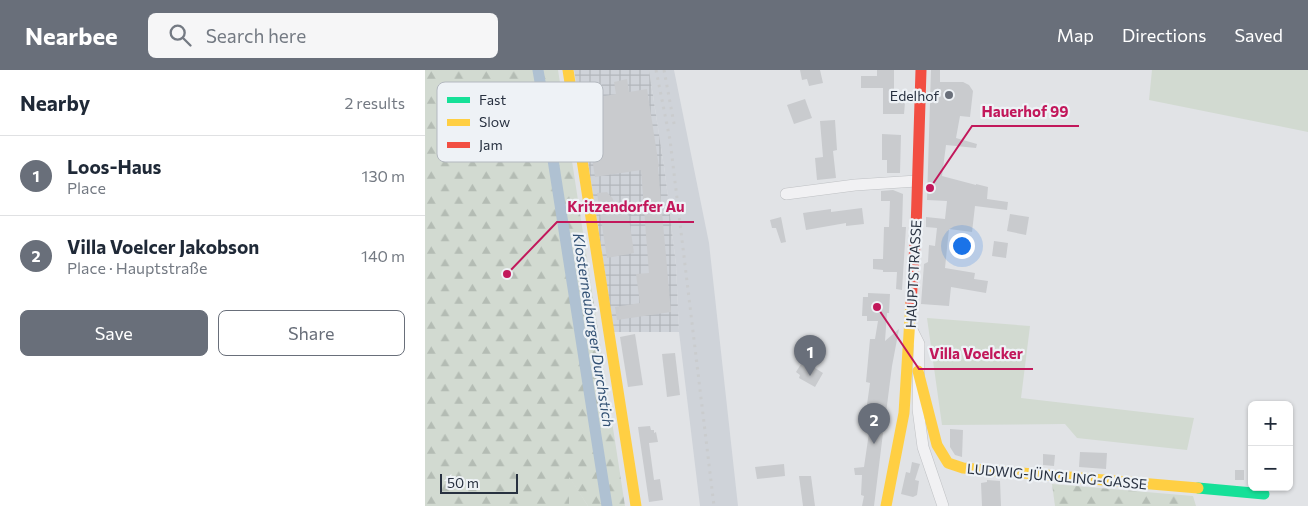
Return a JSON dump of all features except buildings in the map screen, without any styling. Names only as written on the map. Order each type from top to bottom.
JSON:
[{"type":"street","name":"HAUPTSTRASSE","points":[[886,506],[904,412],[911,328],[921,70]]},
{"type":"street","points":[[582,162],[636,506]]},
{"type":"street","points":[[786,194],[855,185],[917,181]]},
{"type":"street","points":[[911,328],[919,344],[918,409],[923,447],[943,506]]},
{"type":"street","name":"LUDWIG-JÜNGLING-GASSE","points":[[918,371],[937,445],[948,463],[963,468],[1263,494]]},
{"type":"shaded area","points":[[574,70],[649,70],[665,173],[676,265],[679,332],[614,332],[588,162],[603,162],[603,82],[576,82]]},
{"type":"shaded area","points":[[649,70],[674,70],[709,243],[738,506],[700,506],[679,332],[676,265],[665,173]]},
{"type":"green space","points":[[425,70],[558,70],[560,82],[437,82],[437,162],[572,162],[625,506],[588,506],[569,477],[569,506],[425,506]]},
{"type":"green space","points":[[1152,70],[1308,70],[1308,132],[1149,100]]},
{"type":"green space","points":[[927,318],[1030,326],[1021,398],[1194,418],[1187,450],[1077,438],[1065,424],[942,425]]},
{"type":"green space","points":[[569,476],[588,506],[569,506]]},
{"type":"green space","points":[[1052,484],[1193,496],[1196,506],[1055,506]]},
{"type":"waterway","name":"Klosterneuburger Durchstich","points":[[538,70],[540,82]]},
{"type":"waterway","name":"Klosterneuburger Durchstich","points":[[553,162],[607,506]]},
{"type":"railway","points":[[656,70],[670,140],[714,506]]},
{"type":"railway","points":[[664,70],[675,129]]},
{"type":"traffic: fast","points":[[1198,488],[1264,494]]},
{"type":"traffic: slow","points":[[568,70],[570,82]]},
{"type":"traffic: slow","points":[[582,162],[636,506]]},
{"type":"traffic: slow","points":[[886,506],[904,413],[911,302]]},
{"type":"traffic: slow","points":[[918,371],[937,445],[948,463],[963,468],[1198,488]]},
{"type":"traffic: jam","points":[[911,302],[916,230],[921,70]]},
{"type":"place","name":"Edelhof","points":[[949,95]]},
{"type":"place","name":"Hauerhof 99","points":[[930,188]]},
{"type":"place","name":"Kritzendorfer Au","points":[[507,274]]},
{"type":"place","name":"Villa Voelcker","points":[[877,307]]},
{"type":"place","name":"Loos-Haus","points":[[810,376]]},
{"type":"place","name":"Villa Voelcer Jakobson","points":[[874,444]]}]
